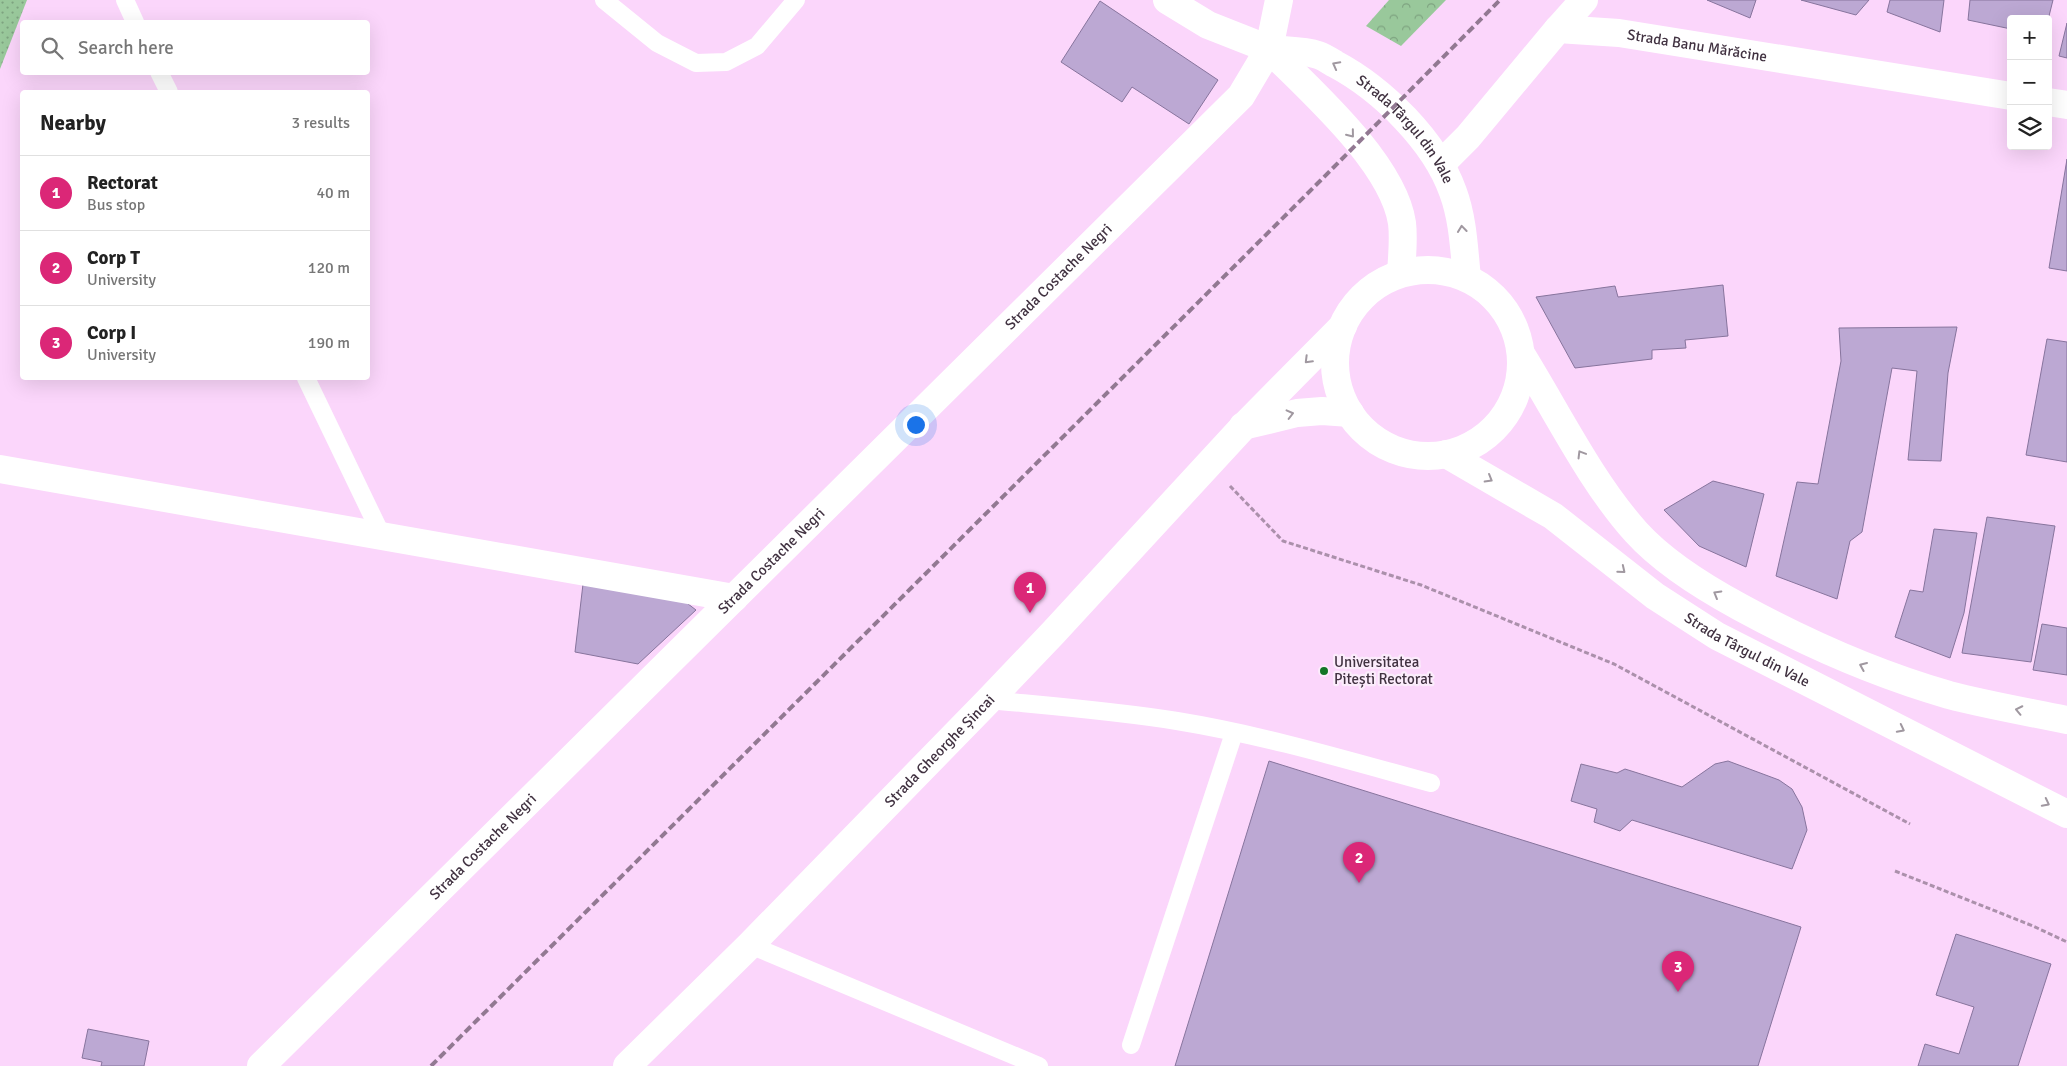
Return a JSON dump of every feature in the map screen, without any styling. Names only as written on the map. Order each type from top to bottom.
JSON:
[{"type":"main road","points":[[1167,0],[1208,25],[1269,49],[1336,115],[1377,167],[1392,192],[1402,223],[1401,273]]},
{"type":"main road","points":[[1269,49],[1279,0]]},
{"type":"main road","points":[[1441,164],[1468,137],[1584,0]]},
{"type":"main road","name":"Strada Banu Mărăcine","points":[[1558,29],[1619,33],[2007,95]]},
{"type":"main road","name":"Strada Târgul din Vale","points":[[1269,49],[1318,55],[1367,83],[1408,122],[1441,164],[1454,192],[1461,218],[1467,278]]},
{"type":"main road","name":"Strada Costache Negri","points":[[261,1066],[1241,96],[1269,49]]},
{"type":"main road","points":[[2052,103],[2067,105]]},
{"type":"main road","points":[[1431,270],[1446,271],[1467,278],[1488,291],[1504,309],[1516,330],[1521,354],[1520,381],[1514,398],[1510,407],[1494,429],[1472,445],[1446,454],[1418,455],[1392,448],[1368,434],[1350,413],[1338,385],[1336,355],[1342,326],[1357,302],[1377,285],[1401,273],[1431,270]]},
{"type":"main road","name":"Strada Gheorghe Șincai","points":[[627,1066],[750,945],[989,700],[1053,633],[1242,426],[1342,326]]},
{"type":"main road","points":[[1521,354],[1613,503],[1637,534],[1676,567],[1713,592],[1818,647],[1870,669],[1949,695],[2067,720]]},
{"type":"main road","points":[[1242,426],[1297,412],[1350,413]]},
{"type":"main road","name":"Strada Târgul din Vale","points":[[1446,454],[1553,516],[1655,596],[1717,636],[2067,814]]},
{"type":"main road","points":[[0,469],[734,598]]},
{"type":"lane","points":[[125,0],[134,20]]},
{"type":"lane","points":[[604,0],[657,43],[696,63],[726,62],[757,46],[796,0]]},
{"type":"lane","points":[[161,75],[168,90]]},
{"type":"lane","points":[[307,380],[382,536]]},
{"type":"lane","points":[[989,700],[1168,720],[1293,746],[1431,783]]},
{"type":"lane","points":[[1130,1045],[1234,733]]},
{"type":"lane","points":[[750,945],[1038,1066]]},
{"type":"path","points":[[1208,463],[1283,541],[1421,585],[1614,664],[1910,824]]},
{"type":"path","points":[[1895,871],[2033,926],[2067,942]]},
{"type":"green space","points":[[0,0],[27,0],[0,69]]},
{"type":"green space","points":[[1389,0],[1446,0],[1401,46],[1366,26]]},
{"type":"building","points":[[1707,0],[1756,0],[1750,18]]},
{"type":"building","points":[[1801,0],[1869,0],[1856,15]]},
{"type":"building","points":[[1890,0],[1944,0],[1940,32],[1887,12]]},
{"type":"building","points":[[1970,0],[2053,0],[2049,15],[2007,15],[2007,28],[1968,20]]},
{"type":"building","points":[[1100,1],[1218,80],[1189,124],[1132,87],[1122,102],[1061,62]]},
{"type":"building","points":[[2067,23],[2067,58],[2059,56]]},
{"type":"building","points":[[2067,159],[2067,271],[2049,268]]},
{"type":"building","points":[[1723,285],[1728,336],[1685,340],[1686,348],[1652,350],[1652,359],[1575,368],[1536,297],[1615,286],[1618,297]]},
{"type":"building","points":[[1957,327],[1948,373],[1941,461],[1908,460],[1917,371],[1892,368],[1862,532],[1850,541],[1837,599],[1776,576],[1797,482],[1818,484],[1841,361],[1839,328]]},
{"type":"building","points":[[2047,339],[2067,342],[2067,462],[2026,455]]},
{"type":"building","points":[[1713,481],[1764,494],[1746,567],[1699,546],[1664,510]]},
{"type":"building","points":[[1987,517],[2055,526],[2031,662],[1962,653]]},
{"type":"building","points":[[1934,529],[1977,533],[1964,613],[1950,658],[1895,637],[1910,590],[1923,592]]},
{"type":"building","points":[[583,584],[679,597],[696,610],[638,664],[575,652]]},
{"type":"building","points":[[2042,624],[2067,628],[2067,675],[2033,670]]},
{"type":"building","points":[[1269,761],[1801,927],[1758,1066],[1175,1066]]},
{"type":"building","points":[[1728,761],[1779,780],[1792,789],[1802,807],[1807,830],[1792,869],[1632,820],[1620,831],[1594,822],[1597,809],[1571,801],[1581,764],[1617,773],[1625,769],[1682,787],[1715,764]]},
{"type":"building","points":[[1956,934],[2051,964],[2018,1066],[1918,1066],[1925,1044],[1959,1054],[1974,1007],[1936,995]]},
{"type":"building","points":[[88,1029],[149,1041],[144,1066],[101,1066],[102,1062],[82,1058]]},
{"type":"railway","points":[[431,1066],[1500,0]]},
{"type":"place","name":"Rectorat","points":[[1030,613]]},
{"type":"place","name":"Universitatea Pitești Rectorat","points":[[1324,671]]},
{"type":"place","name":"Corp T","points":[[1359,883]]},
{"type":"place","name":"Corp I","points":[[1678,992]]}]
